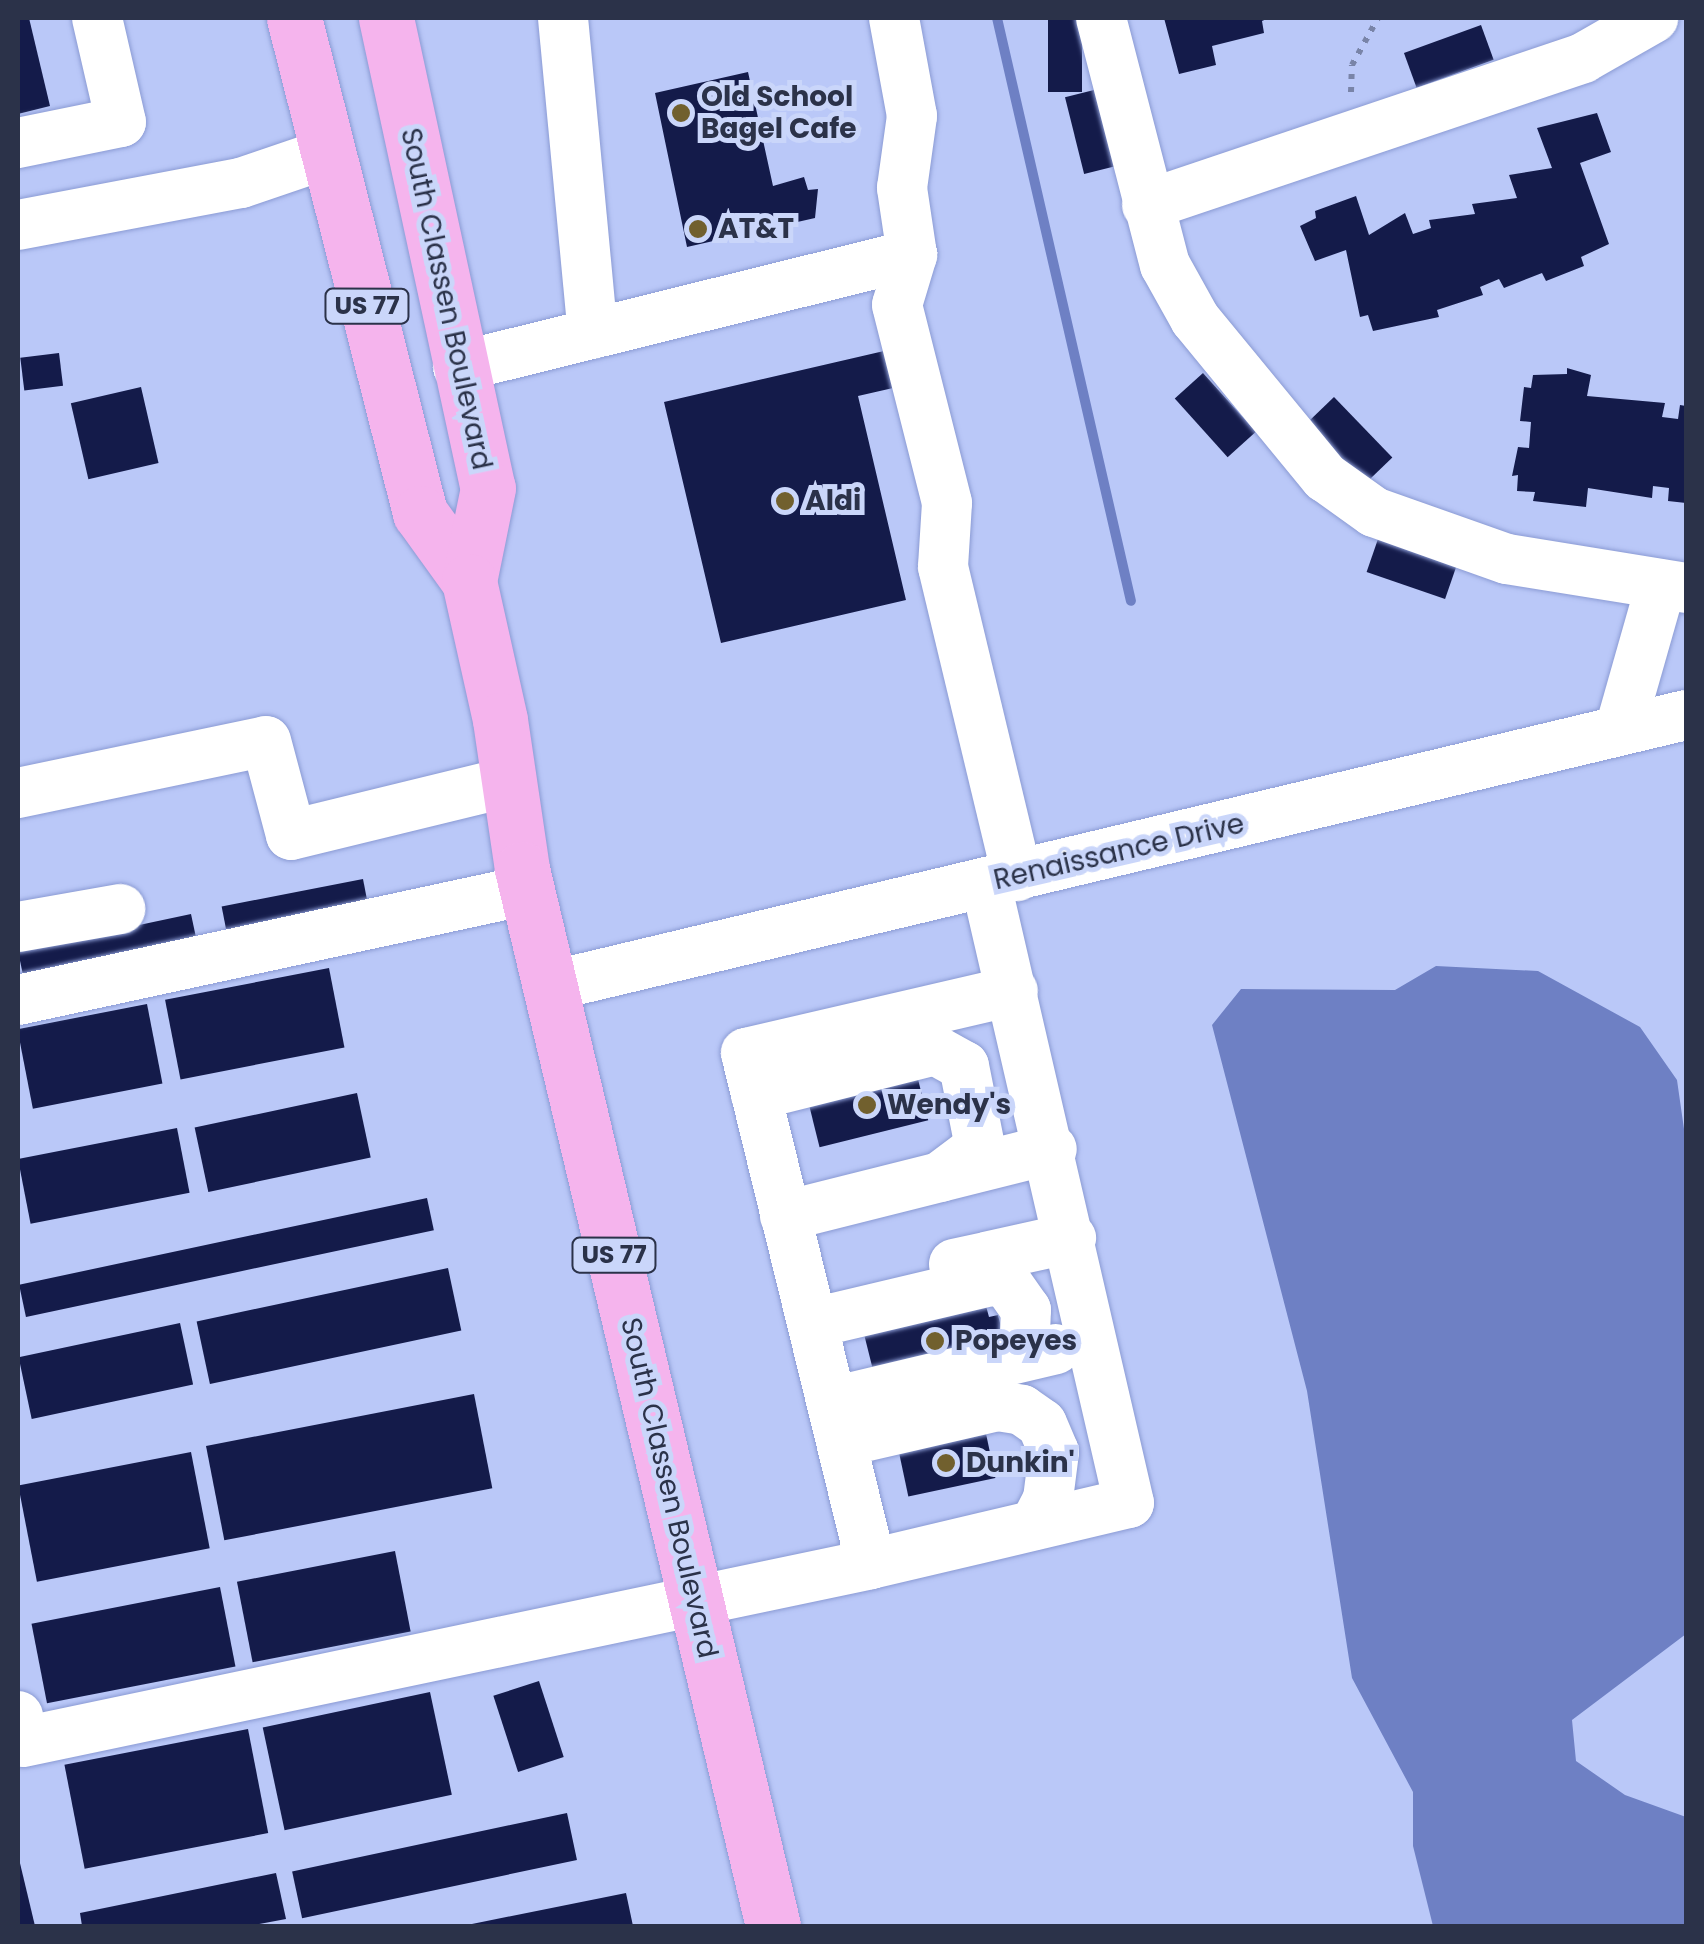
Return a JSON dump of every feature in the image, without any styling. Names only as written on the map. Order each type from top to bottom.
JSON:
[{"type":"main road","name":"South Classen Boulevard","points":[[294,18],[420,514],[469,580]]},
{"type":"main road","name":"South Classen Boulevard","points":[[386,18],[458,367],[488,488],[469,580],[527,890],[772,1926]]},
{"type":"street","points":[[18,143],[120,122],[98,18]]},
{"type":"street","points":[[18,1716],[23,1742],[696,1604],[1129,1503],[1052,1149],[1013,991],[1001,880],[943,567],[947,503],[898,305],[912,256],[902,188],[912,116],[894,18]]},
{"type":"street","points":[[1101,18],[1147,205],[1166,265],[1194,319],[1254,398],[1350,498],[1507,559],[1678,595],[1654,722]]},
{"type":"street","points":[[1147,205],[1582,58],[1653,18]]},
{"type":"street","points":[[576,21],[593,334]]},
{"type":"street","points":[[18,225],[241,184],[328,154]]},
{"type":"street","points":[[458,367],[912,256]]},
{"type":"street","name":"Renaissance Drive","points":[[551,986],[1654,722]]},
{"type":"street","points":[[18,792],[266,740],[291,835],[509,782]]},
{"type":"street","points":[[18,1000],[527,890]]},
{"type":"street","points":[[18,927],[120,908]]},
{"type":"street","points":[[871,1564],[746,1052],[1013,991]]},
{"type":"street","points":[[756,1095],[936,1050],[964,1066],[980,1147],[940,1177]]},
{"type":"street","points":[[785,1216],[1052,1149]]},
{"type":"street","points":[[810,1310],[1071,1238]]},
{"type":"street","points":[[810,1310],[991,1281],[1007,1283],[1026,1310],[1024,1356]]},
{"type":"street","points":[[837,1422],[1024,1356],[1093,1340]]},
{"type":"street","points":[[837,1422],[998,1406],[1022,1410],[1042,1424],[1054,1452],[1051,1488],[1035,1524]]},
{"type":"path","points":[[1360,132],[1348,81],[1378,18]]},
{"type":"water","points":[[1436,966],[1538,971],[1640,1027],[1677,1080],[1686,1143],[1686,1634],[1572,1720],[1576,1761],[1625,1795],[1686,1817],[1686,1926],[1433,1926],[1413,1846],[1413,1792],[1352,1678],[1307,1391],[1212,1025],[1241,989],[1395,990]]},
{"type":"building","points":[[18,18],[29,18],[50,106],[18,114]]},
{"type":"building","points":[[1048,18],[1082,18],[1082,92],[1048,92]]},
{"type":"building","points":[[1164,18],[1269,18],[1262,21],[1264,33],[1212,46],[1216,65],[1179,74]]},
{"type":"building","points":[[1481,25],[1494,60],[1417,88],[1404,53]]},
{"type":"building","points":[[748,72],[773,186],[804,177],[808,190],[818,189],[815,218],[687,247],[655,93]]},
{"type":"building","points":[[1098,89],[1117,166],[1084,174],[1065,97]]},
{"type":"building","points":[[1597,113],[1611,152],[1580,163],[1609,244],[1581,257],[1584,266],[1546,281],[1542,273],[1504,288],[1499,279],[1480,287],[1483,295],[1437,310],[1439,317],[1373,331],[1368,315],[1360,317],[1346,250],[1315,261],[1300,226],[1316,218],[1315,211],[1356,196],[1369,235],[1405,213],[1413,234],[1431,228],[1429,220],[1475,214],[1472,204],[1517,198],[1509,175],[1552,168],[1537,128]]},
{"type":"building","name":"Aldi","points":[[884,351],[893,388],[858,396],[906,600],[721,643],[664,402]]},
{"type":"building","points":[[59,353],[63,386],[24,391],[20,358]]},
{"type":"building","points":[[1567,368],[1591,375],[1587,396],[1665,403],[1662,417],[1678,419],[1680,405],[1686,406],[1686,503],[1668,501],[1669,488],[1653,486],[1652,498],[1588,488],[1586,507],[1533,501],[1535,492],[1517,491],[1518,475],[1512,476],[1518,447],[1529,448],[1531,422],[1520,421],[1524,387],[1531,388],[1533,375],[1567,374]]},
{"type":"building","points":[[1203,373],[1256,432],[1228,457],[1175,398]]},
{"type":"building","points":[[141,387],[159,463],[88,479],[71,403]]},
{"type":"building","points":[[1334,397],[1392,457],[1364,485],[1306,424]]},
{"type":"building","points":[[1378,539],[1456,566],[1445,599],[1367,572]]},
{"type":"building","points":[[363,879],[369,911],[228,939],[222,906]]},
{"type":"building","points":[[191,914],[198,947],[25,984],[18,951]]},
{"type":"building","points":[[329,968],[344,1048],[181,1079],[165,1000]]},
{"type":"building","points":[[147,1004],[162,1084],[33,1109],[18,1029]]},
{"type":"building","name":"Wendy's","points":[[913,1059],[928,1120],[820,1147],[804,1086]]},
{"type":"building","points":[[357,1093],[371,1158],[208,1192],[195,1128]]},
{"type":"building","points":[[177,1128],[190,1193],[31,1224],[18,1159]]},
{"type":"building","points":[[427,1198],[434,1230],[26,1317],[19,1285]]},
{"type":"building","points":[[448,1268],[461,1331],[210,1384],[197,1321]]},
{"type":"building","name":"Popeyes","points":[[986,1306],[989,1317],[998,1315],[1006,1347],[875,1378],[864,1334]]},
{"type":"building","points":[[180,1323],[193,1385],[32,1419],[19,1357]]},
{"type":"building","points":[[474,1394],[492,1488],[224,1540],[206,1446]]},
{"type":"building","name":"Dunkin'","points":[[985,1429],[995,1478],[908,1496],[898,1448]]},
{"type":"building","points":[[191,1452],[210,1548],[37,1582],[18,1486]]},
{"type":"building","points":[[395,1551],[411,1631],[253,1662],[237,1582]]},
{"type":"building","points":[[220,1587],[235,1667],[47,1703],[32,1624]]},
{"type":"building","points":[[539,1681],[564,1757],[518,1772],[493,1696]]},
{"type":"building","points":[[430,1692],[452,1795],[285,1830],[263,1728]]},
{"type":"building","points":[[248,1729],[268,1833],[85,1869],[64,1765]]},
{"type":"building","points":[[567,1813],[577,1860],[302,1918],[292,1871]]},
{"type":"building","points":[[19,1859],[35,1926],[18,1926]]},
{"type":"building","points":[[276,1873],[286,1919],[249,1926],[82,1926],[80,1913]]},
{"type":"building","points":[[626,1893],[633,1926],[467,1926],[467,1925]]},
{"type":"waterway","points":[[997,18],[1131,601]]},
{"type":"place","name":"Old School Bagel Cafe","points":[[681,113]]},
{"type":"place","name":"AT&T","points":[[698,229]]},
{"type":"place","name":"Aldi","points":[[785,501]]},
{"type":"place","name":"Wendy's","points":[[867,1105]]},
{"type":"place","name":"Popeyes","points":[[935,1341]]},
{"type":"place","name":"Dunkin'","points":[[946,1463]]}]
